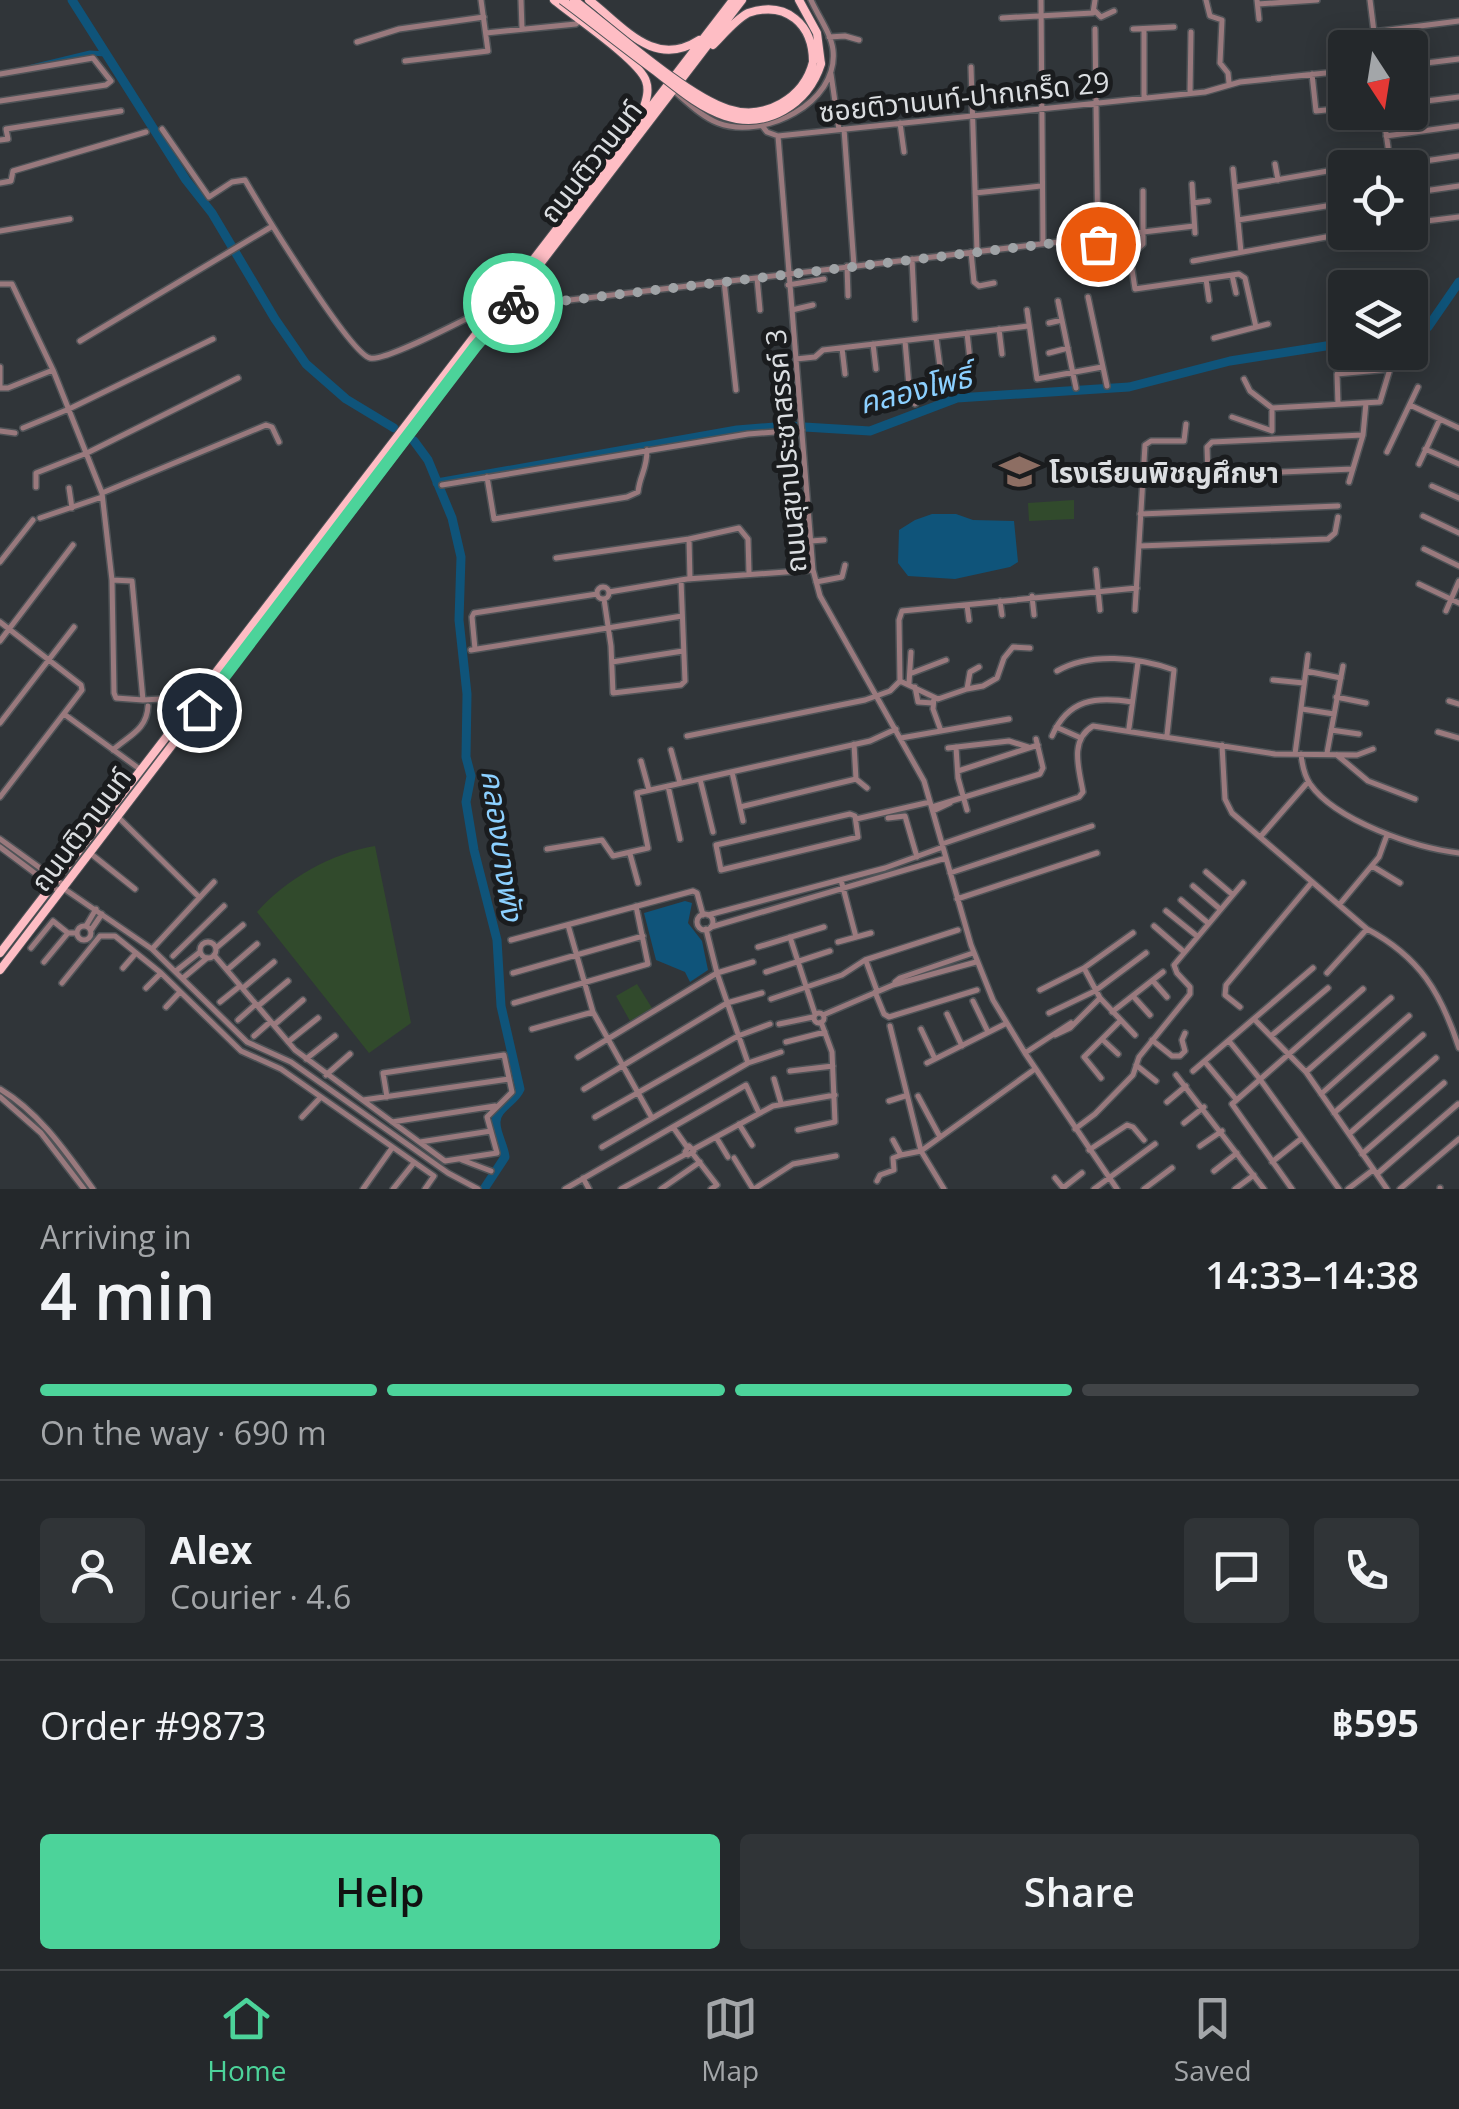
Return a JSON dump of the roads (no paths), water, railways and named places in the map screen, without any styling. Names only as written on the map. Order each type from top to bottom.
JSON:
[{"type":"main road","points":[[554,0],[632,62],[646,82],[647,96],[639,122]]},
{"type":"main road","points":[[562,0],[693,100],[738,120],[770,116],[793,106],[813,85],[817,33],[799,0]]},
{"type":"main road","points":[[574,0],[697,94],[739,112],[767,110],[789,100],[817,63],[805,25],[793,12],[777,6],[747,14],[702,55]]},
{"type":"main road","points":[[590,0],[653,50],[674,52],[707,35]]},
{"type":"main road","name":"ถนนติวานนท์","points":[[0,953],[197,697],[246,640],[733,0]]},
{"type":"main road","name":"ถนนติวานนท์","points":[[0,970],[495,309],[508,298],[742,0]]},
{"type":"main road","points":[[632,62],[652,62],[653,50]]},
{"type":"street","points":[[405,61],[487,52],[481,0]]},
{"type":"street","points":[[521,0],[522,29]]},
{"type":"street","name":"ซอยติวานนท์-ปากเกร็ด 29","points":[[760,123],[803,108],[822,91],[831,72],[833,52],[829,37],[811,0]]},
{"type":"street","points":[[1041,0],[1042,244]]},
{"type":"street","points":[[1095,0],[1095,11],[1101,17],[1114,11]]},
{"type":"street","points":[[1206,0],[1210,16],[1222,20],[1220,64],[1228,73],[1230,84]]},
{"type":"street","points":[[1259,19],[1257,2],[1317,0]]},
{"type":"street","points":[[1358,3],[1370,1],[1373,30]]},
{"type":"street","points":[[1002,18],[1095,11]]},
{"type":"street","points":[[357,42],[399,29],[484,17]]},
{"type":"street","points":[[486,33],[579,21]]},
{"type":"street","points":[[1390,30],[1459,22]]},
{"type":"street","points":[[1132,30],[1174,27]]},
{"type":"street","points":[[1096,28],[1099,252],[1110,253],[1117,259]]},
{"type":"street","points":[[1144,29],[1144,98]]},
{"type":"street","points":[[1190,94],[1191,32]]},
{"type":"street","points":[[829,37],[859,40]]},
{"type":"street","points":[[0,74],[93,58],[111,81],[106,85],[0,102]]},
{"type":"street","points":[[1428,62],[1459,58]]},
{"type":"street","points":[[971,68],[976,193],[974,282],[979,286],[994,284]]},
{"type":"street","points":[[831,72],[842,130],[851,266],[848,296]]},
{"type":"street","name":"ซอยติวานนท์-ปากเกร็ด 29","points":[[778,136],[1190,94],[1230,84],[1328,72]]},
{"type":"street","points":[[1312,74],[1316,111],[1328,110]]},
{"type":"street","points":[[673,90],[715,122],[729,126],[760,123],[764,130],[778,136]]},
{"type":"street","points":[[1428,100],[1459,96]]},
{"type":"street","points":[[0,140],[8,139],[6,129],[121,110]]},
{"type":"street","points":[[900,123],[904,152]]},
{"type":"street","points":[[1386,136],[1459,126]]},
{"type":"street","points":[[162,129],[209,197],[232,182],[245,180],[272,227],[354,346],[366,357],[376,358],[399,350],[484,310],[495,309]]},
{"type":"street","points":[[1385,130],[1388,150]]},
{"type":"street","points":[[0,183],[11,181],[13,171],[146,132]]},
{"type":"street","name":"ถนนสุขาประชาสรรค์ 3","points":[[778,136],[811,541],[820,596],[924,781],[976,962],[1006,1023],[1117,1189]]},
{"type":"street","points":[[1428,160],[1459,156]]},
{"type":"street","points":[[1275,164],[1278,180]]},
{"type":"street","points":[[1234,169],[1241,252]]},
{"type":"street","points":[[1235,187],[1328,171]]},
{"type":"street","points":[[484,310],[494,289],[520,306],[1194,229],[1192,184]]},
{"type":"street","points":[[976,193],[1041,186]]},
{"type":"street","points":[[1428,190],[1459,186]]},
{"type":"street","points":[[1142,191],[1142,248],[1131,253],[1135,288],[1239,274],[1245,278],[1256,327]]},
{"type":"street","points":[[1193,203],[1208,202]]},
{"type":"street","points":[[1238,220],[1328,206]]},
{"type":"street","points":[[1428,221],[1459,217]]},
{"type":"street","points":[[0,230],[70,220]]},
{"type":"street","points":[[80,341],[272,227]]},
{"type":"street","points":[[1192,261],[1328,237]]},
{"type":"street","points":[[912,259],[914,319]]},
{"type":"street","points":[[1232,275],[1236,294]]},
{"type":"street","points":[[757,277],[760,310]]},
{"type":"street","points":[[788,284],[824,279]]},
{"type":"street","points":[[1206,279],[1209,300]]},
{"type":"street","points":[[724,281],[736,390]]},
{"type":"street","points":[[0,284],[12,284],[53,370],[102,495],[112,580],[116,698],[146,703],[197,697]]},
{"type":"street","points":[[1088,297],[1106,386]]},
{"type":"street","points":[[1058,302],[1076,388]]},
{"type":"street","points":[[791,310],[813,305]]},
{"type":"street","points":[[1027,310],[1037,380],[1102,367]]},
{"type":"street","points":[[1049,323],[1062,320]]},
{"type":"street","points":[[1214,338],[1268,324]]},
{"type":"street","points":[[796,359],[842,348],[1028,326]]},
{"type":"street","points":[[999,330],[1002,354]]},
{"type":"street","points":[[967,333],[970,360]]},
{"type":"street","points":[[936,337],[940,367]]},
{"type":"street","points":[[23,428],[213,339]]},
{"type":"street","points":[[905,340],[908,378],[916,404]]},
{"type":"street","points":[[873,344],[876,368]]},
{"type":"street","points":[[842,348],[846,374]]},
{"type":"street","points":[[1048,352],[1068,348]]},
{"type":"street","points":[[0,367],[0,388],[53,370]]},
{"type":"street","points":[[1338,404],[1337,374],[1379,370]]},
{"type":"street","points":[[1244,379],[1250,392],[1272,408],[1366,403],[1382,400],[1390,370]]},
{"type":"street","points":[[36,486],[36,473],[87,453],[238,378]]},
{"type":"street","points":[[1387,452],[1418,387]]},
{"type":"street","points":[[1348,482],[1363,435],[1366,403]]},
{"type":"street","points":[[1410,405],[1459,428]]},
{"type":"street","points":[[1272,408],[1272,435]]},
{"type":"street","points":[[1232,418],[1272,435]]},
{"type":"street","points":[[1419,464],[1440,419]]},
{"type":"street","points":[[0,562],[36,519],[72,508],[266,424],[272,427],[279,442]]},
{"type":"street","points":[[1135,610],[1147,443],[1184,441],[1186,424]]},
{"type":"street","points":[[442,486],[802,428]]},
{"type":"street","points":[[0,432],[15,433]]},
{"type":"street","points":[[1208,476],[1208,443],[1272,435],[1363,435]]},
{"type":"street","points":[[1426,449],[1459,464]]},
{"type":"street","points":[[487,477],[494,518],[627,497],[638,492],[639,480],[647,468],[647,450]]},
{"type":"street","points":[[1143,478],[1353,469]]},
{"type":"street","points":[[1432,486],[1459,498]]},
{"type":"street","points":[[69,488],[72,508]]},
{"type":"street","points":[[1140,514],[1338,506]]},
{"type":"street","points":[[1423,516],[1459,533]]},
{"type":"street","points":[[1138,546],[1328,539],[1335,532],[1338,517]]},
{"type":"street","points":[[556,558],[739,528],[748,538],[748,574]]},
{"type":"street","points":[[689,539],[690,579]]},
{"type":"street","points":[[811,541],[824,540]]},
{"type":"street","points":[[0,641],[73,545]]},
{"type":"street","points":[[1424,549],[1459,566]]},
{"type":"street","points":[[816,582],[842,578],[845,565]]},
{"type":"street","points":[[597,594],[602,587],[609,592],[690,579],[814,570]]},
{"type":"street","points":[[1096,570],[1100,610]]},
{"type":"street","points":[[112,580],[132,581],[148,715],[134,736],[114,750]]},
{"type":"street","points":[[609,592],[604,599],[612,692],[681,685],[685,681],[681,580]]},
{"type":"street","points":[[1446,611],[1459,582]]},
{"type":"street","points":[[1418,584],[1459,603]]},
{"type":"street","points":[[687,736],[878,696],[896,688],[900,681],[902,610],[1136,588]]},
{"type":"street","points":[[604,599],[597,594],[472,614],[473,650],[682,616]]},
{"type":"street","points":[[1032,596],[1034,616]]},
{"type":"street","points":[[1000,601],[1002,615]]},
{"type":"street","points":[[967,605],[969,620]]},
{"type":"street","points":[[0,622],[81,685],[82,690],[0,797]]},
{"type":"street","points":[[0,723],[74,628]]},
{"type":"street","points":[[912,652],[912,686],[918,702],[983,686],[997,678],[1013,647],[1030,648]]},
{"type":"street","points":[[612,662],[684,651]]},
{"type":"street","points":[[1308,655],[1298,754],[1308,782],[1336,806],[1387,835],[1459,853]]},
{"type":"street","points":[[1057,671],[1087,659],[1138,662],[1174,670],[1168,736]]},
{"type":"street","points":[[912,672],[946,660]]},
{"type":"street","points":[[1128,730],[1138,662]]},
{"type":"street","points":[[1328,754],[1343,666]]},
{"type":"street","points":[[966,689],[970,672],[979,667]]},
{"type":"street","points":[[1306,671],[1341,678]]},
{"type":"street","points":[[1273,680],[1304,683]]},
{"type":"street","points":[[900,681],[934,701],[940,731]]},
{"type":"street","points":[[1052,736],[1068,710],[1086,700],[1110,698],[1132,702]]},
{"type":"street","points":[[1336,698],[1366,703]]},
{"type":"street","points":[[1449,701],[1459,704]]},
{"type":"street","points":[[1301,708],[1334,714]]},
{"type":"street","points":[[64,714],[142,770]]},
{"type":"street","points":[[901,738],[1009,719]]},
{"type":"street","points":[[946,858],[709,928],[699,928],[697,923],[706,915],[885,868],[1079,797],[1083,792],[1077,760],[1080,738],[1093,726],[1274,754],[1365,755],[1374,749]]},
{"type":"street","points":[[1056,727],[1080,738]]},
{"type":"street","points":[[547,849],[602,840],[613,856],[648,848],[636,794],[870,742],[896,729]]},
{"type":"street","points":[[1331,730],[1359,734]]},
{"type":"street","points":[[1438,732],[1459,738]]},
{"type":"street","points":[[967,810],[952,748],[1008,741],[1030,748]]},
{"type":"street","points":[[856,819],[950,803],[1040,774],[1042,768],[1037,742],[1030,748],[958,770]]},
{"type":"street","points":[[854,744],[856,779],[867,788]]},
{"type":"street","points":[[1222,745],[1228,807],[1367,929],[1410,958],[1441,998],[1459,1048]]},
{"type":"street","points":[[671,750],[680,783]]},
{"type":"street","points":[[1337,754],[1368,781],[1416,800]]},
{"type":"street","points":[[642,761],[649,790]]},
{"type":"street","points":[[732,772],[743,821]]},
{"type":"street","points":[[700,779],[712,832]]},
{"type":"street","points":[[740,807],[856,779]]},
{"type":"street","points":[[1260,837],[1308,782]]},
{"type":"street","points":[[668,786],[680,840]]},
{"type":"street","points":[[851,814],[856,819],[858,838],[721,870],[716,846],[851,814]]},
{"type":"street","points":[[888,818],[905,816],[917,857]]},
{"type":"street","points":[[118,817],[199,897]]},
{"type":"street","points":[[950,873],[1092,826]]},
{"type":"street","points":[[1340,905],[1372,866],[1387,835]]},
{"type":"street","points":[[0,839],[5,848],[152,949],[247,1042],[291,1062],[448,1174],[478,1189]]},
{"type":"street","points":[[957,899],[1097,853]]},
{"type":"street","points":[[90,854],[135,889]]},
{"type":"street","points":[[630,854],[638,884]]},
{"type":"street","points":[[1372,866],[1400,884]]},
{"type":"street","points":[[885,868],[888,878]]},
{"type":"street","points":[[1206,872],[1233,895]]},
{"type":"street","points":[[842,880],[856,938]]},
{"type":"street","points":[[152,949],[214,882]]},
{"type":"street","points":[[1240,1007],[1225,995],[1226,985],[1312,882]]},
{"type":"street","points":[[1075,1129],[1133,1076],[1152,1040],[1190,994],[1190,987],[1174,969],[1243,883]]},
{"type":"street","points":[[1194,886],[1220,909]]},
{"type":"street","points":[[511,940],[696,891],[712,921],[709,928],[718,973],[748,1063]]},
{"type":"street","points":[[1180,900],[1208,923]]},
{"type":"street","points":[[173,956],[224,906]]},
{"type":"street","points":[[514,1003],[648,964],[636,906]]},
{"type":"street","points":[[1166,911],[1197,936]]},
{"type":"street","points":[[31,948],[53,922],[83,940],[99,912]]},
{"type":"street","points":[[568,924],[593,1012],[652,1118]]},
{"type":"street","points":[[183,978],[243,925]]},
{"type":"street","points":[[1154,926],[1184,952]]},
{"type":"street","points":[[758,947],[824,927]]},
{"type":"street","points":[[77,934],[80,928],[100,936],[115,936],[161,973],[240,1051],[281,1068],[434,1176],[425,1189]]},
{"type":"street","points":[[1327,973],[1367,929]]},
{"type":"street","points":[[771,998],[842,975],[866,960],[958,930]]},
{"type":"street","points":[[44,962],[68,932]]},
{"type":"street","points":[[838,942],[870,933]]},
{"type":"street","points":[[1040,990],[1084,968],[1133,933]]},
{"type":"street","points":[[194,934],[204,943]]},
{"type":"street","points":[[62,983],[100,936]]},
{"type":"street","points":[[513,973],[643,936]]},
{"type":"street","points":[[790,937],[805,988],[826,1032],[834,1066],[835,1124],[798,1130]]},
{"type":"street","points":[[204,943],[211,942],[212,954]]},
{"type":"street","points":[[176,971],[200,952],[204,943]]},
{"type":"street","points":[[227,970],[257,944]]},
{"type":"street","points":[[123,968],[136,952]]},
{"type":"street","points":[[200,952],[212,954],[306,1059],[445,1161],[497,1153],[487,1117],[512,1092],[504,1055],[383,1073],[387,1097]]},
{"type":"street","points":[[766,972],[830,952]]},
{"type":"street","points":[[779,1024],[818,1017],[974,953]]},
{"type":"street","points":[[1049,1013],[1095,990],[1146,953]]},
{"type":"street","points":[[866,960],[884,1014],[889,1017],[977,990]]},
{"type":"street","points":[[220,1002],[274,962]]},
{"type":"street","points":[[578,1057],[718,973],[753,962]]},
{"type":"street","points":[[901,981],[976,962]]},
{"type":"street","points":[[1084,968],[1100,998],[1136,1035]]},
{"type":"street","points":[[1193,1071],[1313,968]]},
{"type":"street","points":[[1112,1012],[1163,972]]},
{"type":"street","points":[[146,988],[161,973]]},
{"type":"street","points":[[238,1020],[288,981]]},
{"type":"street","points":[[1153,981],[1167,997]]},
{"type":"street","points":[[1271,1036],[1328,988]]},
{"type":"street","points":[[1292,1189],[1233,1110],[1235,1099],[1363,989]]},
{"type":"street","points":[[166,1007],[180,992]]},
{"type":"street","points":[[584,1088],[727,1004],[762,993]]},
{"type":"street","points":[[1133,996],[1150,1016]]},
{"type":"street","points":[[1024,1054],[1073,1022],[1100,998]]},
{"type":"street","points":[[1306,1072],[1391,998]]},
{"type":"street","points":[[254,1036],[303,1000]]},
{"type":"street","points":[[973,1001],[988,1032]]},
{"type":"street","points":[[532,1029],[593,1012]]},
{"type":"street","points":[[947,1014],[962,1046]]},
{"type":"street","points":[[1321,1094],[1409,1016]]},
{"type":"street","points":[[288,1042],[318,1018]]},
{"type":"street","points":[[1254,1019],[1306,1072],[1387,1189]]},
{"type":"street","points":[[1101,1078],[1084,1058],[1120,1021]]},
{"type":"street","points":[[927,1063],[1006,1023]]},
{"type":"street","points":[[595,1117],[738,1036],[770,1024]]},
{"type":"street","points":[[890,1026],[920,1150],[944,1189]]},
{"type":"street","points":[[920,1029],[935,1059]]},
{"type":"street","points":[[786,1042],[826,1032]]},
{"type":"street","points":[[1152,1040],[1172,1056],[1180,1056],[1186,1051],[1182,1040],[1186,1033]]},
{"type":"street","points":[[1334,1113],[1423,1035]]},
{"type":"street","points":[[306,1059],[335,1036]]},
{"type":"street","points":[[1103,1040],[1118,1054]]},
{"type":"street","points":[[1229,1042],[1339,1189]]},
{"type":"street","points":[[602,1147],[748,1063],[781,1052]]},
{"type":"street","points":[[326,1075],[350,1054]]},
{"type":"street","points":[[1349,1134],[1436,1058]]},
{"type":"street","points":[[1205,1062],[1235,1099]]},
{"type":"street","points":[[790,1071],[834,1066]]},
{"type":"street","points":[[1136,1066],[1156,1081]]},
{"type":"street","points":[[877,1181],[880,1175],[894,1170],[893,1158],[920,1150],[1035,1069]]},
{"type":"street","points":[[1176,1074],[1264,1189]]},
{"type":"street","points":[[362,1100],[509,1079]]},
{"type":"street","points":[[774,1079],[782,1103]]},
{"type":"street","points":[[1362,1154],[1444,1083]]},
{"type":"street","points":[[565,1189],[746,1085],[759,1113]]},
{"type":"street","points":[[1168,1102],[1186,1086]]},
{"type":"street","points":[[0,1089],[18,1100],[57,1140],[94,1189]]},
{"type":"street","points":[[622,1189],[759,1113],[782,1103],[835,1095]]},
{"type":"street","points":[[889,1101],[905,1096]]},
{"type":"street","points":[[918,1096],[940,1137]]},
{"type":"street","points":[[0,1097],[41,1133],[84,1189]]},
{"type":"street","points":[[302,1117],[320,1098]]},
{"type":"street","points":[[1348,1189],[1375,1172],[1458,1104]]},
{"type":"street","points":[[392,1122],[498,1106]]},
{"type":"street","points":[[1184,1123],[1204,1107]]},
{"type":"street","points":[[739,1124],[752,1145]]},
{"type":"street","points":[[1089,1150],[1127,1125],[1134,1126],[1144,1140]]},
{"type":"street","points":[[672,1127],[718,1185],[711,1189]]},
{"type":"street","points":[[420,1142],[491,1131]]},
{"type":"street","points":[[1200,1146],[1222,1131]]},
{"type":"street","points":[[716,1137],[754,1189],[793,1164],[836,1156]]},
{"type":"street","points":[[1272,1162],[1302,1138]]},
{"type":"street","points":[[1400,1189],[1459,1139]]},
{"type":"street","points":[[893,1140],[901,1155]]},
{"type":"street","points":[[1094,1189],[1155,1144]]},
{"type":"street","points":[[363,1189],[392,1148]]},
{"type":"street","points":[[1214,1170],[1238,1152]]},
{"type":"street","points":[[460,1158],[490,1171]]},
{"type":"street","points":[[661,1189],[700,1162]]},
{"type":"street","points":[[393,1189],[413,1163]]},
{"type":"street","points":[[1144,1189],[1172,1168]]},
{"type":"street","points":[[1056,1178],[1063,1188],[1082,1173]]},
{"type":"street","points":[[1236,1189],[1254,1175]]},
{"type":"street","points":[[583,1178],[589,1189]]},
{"type":"water","points":[[932,514],[1014,521],[1018,562],[955,579],[908,576],[898,563],[899,530]]},
{"type":"water","points":[[685,901],[692,903],[688,923],[702,941],[708,970],[690,982],[685,972],[656,960],[644,913]]},
{"type":"waterway","name":"คลองบางพัง","points":[[72,0],[306,364],[346,399],[394,428]]},
{"type":"waterway","points":[[32,67],[90,53],[106,54]]},
{"type":"waterway","name":"คลองโพธิ์","points":[[1428,327],[1459,282]]},
{"type":"waterway","name":"คลองโพธิ์","points":[[437,483],[737,430],[788,426],[870,431],[957,398],[1129,387],[1230,361],[1328,346]]},
{"type":"waterway","name":"คลองบางพัง","points":[[414,441],[428,460],[452,518],[461,557],[459,620],[467,694],[466,757],[471,776],[466,802],[497,940],[501,1006],[520,1089],[497,1118],[505,1157],[484,1189]]},
{"type":"place","name":"โรงเรียนพิชญศึกษา","points":[[1019,472]]}]
